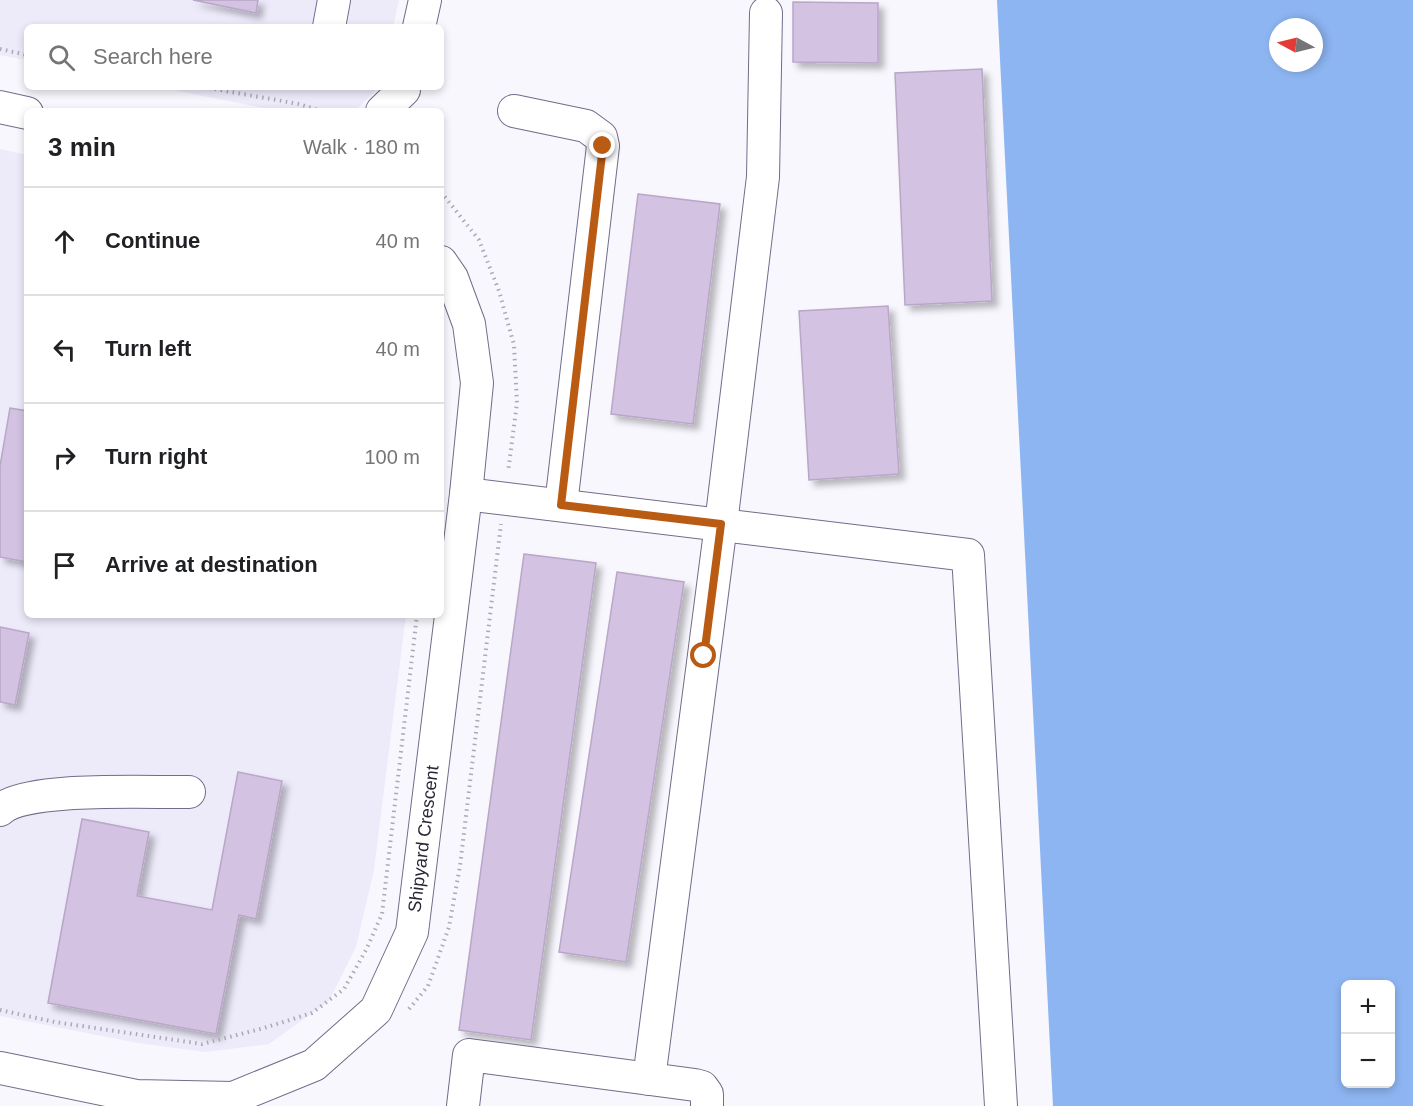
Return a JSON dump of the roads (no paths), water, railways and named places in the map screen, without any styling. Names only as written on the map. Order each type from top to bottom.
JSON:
[{"type":"street","points":[[330,24],[334,0]]},
{"type":"street","points":[[420,24],[425,0]]},
{"type":"street","points":[[649,1079],[721,524],[763,177],[766,13]]},
{"type":"street","points":[[386,108],[404,96]]},
{"type":"street","points":[[0,107],[24,112]]},
{"type":"street","points":[[514,111],[586,126],[595,130],[602,137],[603,146],[561,505]]},
{"type":"street","name":"Shipyard Crescent","points":[[0,1068],[136,1096],[233,1098],[314,1065],[376,1010],[412,932],[466,494],[477,383],[469,324],[452,278],[444,266]]},
{"type":"street","points":[[466,494],[968,555],[1001,1106]]},
{"type":"street","points":[[0,810],[5,805],[41,795],[189,792]]},
{"type":"street","points":[[463,1106],[469,1055],[702,1087],[707,1094],[707,1106]]},
{"type":"water","points":[[997,0],[1413,0],[1413,1106],[1053,1106]]}]
